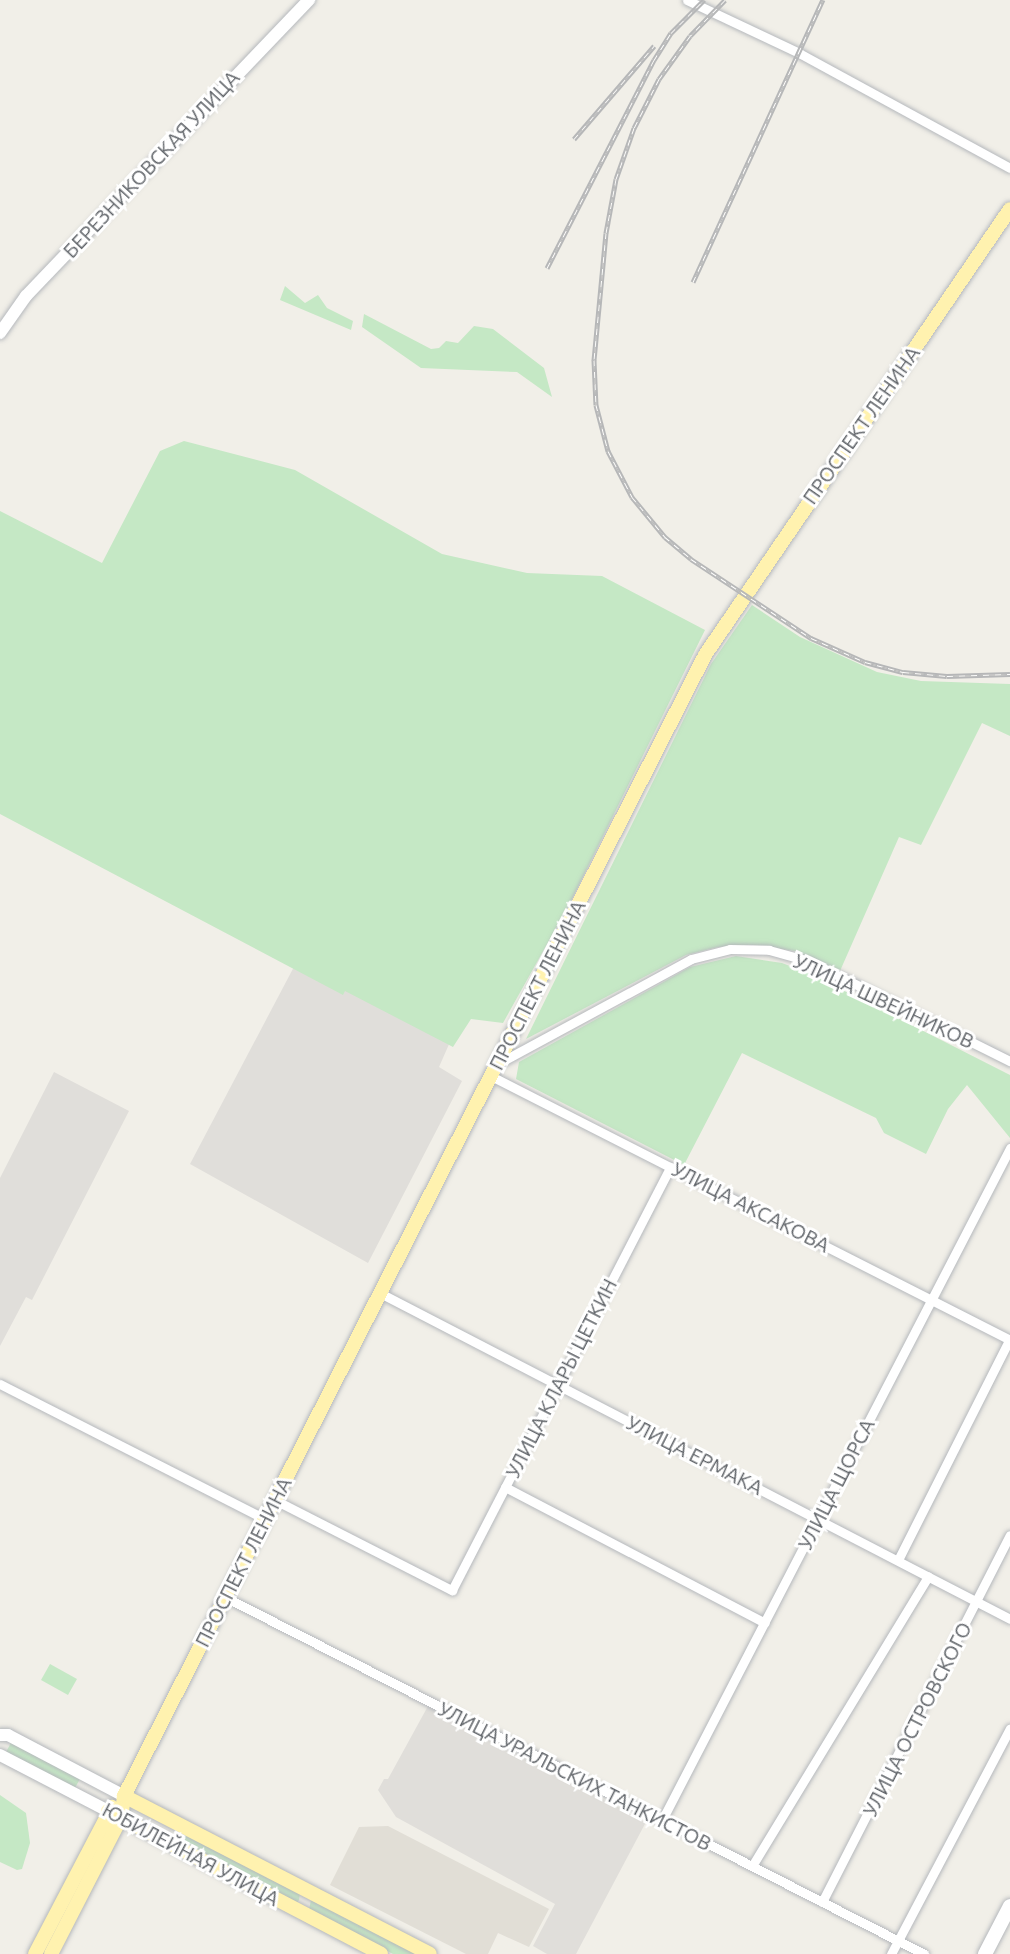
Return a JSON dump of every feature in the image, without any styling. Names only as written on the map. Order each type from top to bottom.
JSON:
[{"type":"main road","name":"ПРОСПЕКТ ЛЕНИНА","points":[[35,1954],[124,1796],[705,655],[1010,209]]},
{"type":"main road","name":"ЮБИЛЕЙНАЯ УЛИЦА","points":[[124,1796],[430,1954]]},
{"type":"main road","name":"ПРОСПЕКТ ЛЕНИНА","points":[[51,1954],[114,1814]]},
{"type":"main road","name":"ЮБИЛЕЙНАЯ УЛИЦА","points":[[114,1814],[381,1954]]},
{"type":"main road","points":[[985,1954],[1010,1906]]},
{"type":"street","name":"БЕРЕЗНИКОВСКАЯ УЛИЦА","points":[[0,333],[26,296],[309,0]]},
{"type":"street","points":[[687,0],[799,53],[1010,168]]},
{"type":"street","name":"УЛИЦА ШВЕЙНИКОВ","points":[[494,1070],[691,959],[730,949],[769,950],[809,961],[1010,1061]]},
{"type":"street","name":"УЛИЦА АКСАКОВА","points":[[494,1070],[670,1167],[1010,1340]]},
{"type":"street","name":"УЛИЦА ЩОРСА","points":[[662,1820],[1010,1148]]},
{"type":"street","name":"УЛИЦА КЛАРЫ ЦЕТКИН","points":[[275,1500],[452,1590],[670,1167]]},
{"type":"street","name":"УЛИЦА ЕРМАКА","points":[[380,1293],[1010,1619]]},
{"type":"street","points":[[898,1560],[1010,1340]]},
{"type":"street","points":[[0,1384],[265,1519]]},
{"type":"street","points":[[505,1487],[765,1623]]},
{"type":"street","name":"УЛИЦА ОСТРОВСКОГО","points":[[822,1902],[1010,1535]]},
{"type":"street","points":[[752,1866],[928,1576]]},
{"type":"street","name":"УЛИЦА УРАЛЬСКИХ ТАНКИСТОВ","points":[[225,1597],[924,1954]]},
{"type":"street","points":[[891,1954],[1010,1728]]},
{"type":"street","points":[[4,1735],[124,1796]]},
{"type":"street","name":"ЮБИЛЕЙНАЯ УЛИЦА","points":[[0,1755],[114,1814]]},
{"type":"shaded area","points":[[296,963],[450,1042],[439,1067],[462,1081],[368,1263],[190,1164]]},
{"type":"shaded area","points":[[54,1072],[129,1111],[32,1300],[26,1297],[0,1346],[0,1178]]},
{"type":"shaded area","points":[[428,1706],[646,1822],[576,1954],[547,1954],[533,1946],[555,1904],[396,1817],[378,1790],[384,1779],[388,1779]]},
{"type":"shaded area","points":[[388,1826],[549,1909],[529,1947],[498,1933],[488,1954],[466,1954],[330,1885],[359,1827]]},
{"type":"green space","points":[[285,286],[305,303],[318,295],[327,308],[353,321],[351,330],[280,300]]},
{"type":"green space","points":[[364,314],[431,349],[439,348],[446,341],[458,343],[474,326],[493,329],[544,368],[552,397],[517,372],[421,368],[362,327]]},
{"type":"green space","points":[[184,441],[295,470],[442,554],[527,573],[602,576],[705,630],[570,903],[503,1023],[471,1019],[453,1047],[345,991],[343,995],[0,814],[0,511],[102,563],[160,451]]},
{"type":"green space","points":[[752,605],[800,637],[877,672],[921,681],[1010,684],[1010,736],[982,723],[921,845],[899,837],[840,971],[795,951],[753,945],[718,947],[686,955],[526,1039],[711,664]]},
{"type":"green space","points":[[736,956],[782,963],[813,975],[1010,1075],[1010,1138],[967,1085],[948,1109],[926,1154],[884,1133],[876,1118],[742,1053],[684,1165],[516,1079],[519,1062],[690,967]]},
{"type":"green space","points":[[50,1664],[77,1679],[68,1695],[41,1680]]},
{"type":"green space","points":[[12,1741],[81,1777],[75,1788],[6,1752]]},
{"type":"green space","points":[[0,1795],[26,1813],[30,1843],[22,1869],[17,1870],[0,1862]]},
{"type":"green space","points":[[183,1831],[300,1893],[299,1900],[297,1903],[178,1842]]},
{"type":"green space","points":[[311,1900],[418,1954],[393,1954],[309,1910]]},
{"type":"railway","points":[[547,268],[654,60],[671,33],[704,0]]},
{"type":"railway","points":[[725,0],[690,36],[659,79],[634,128],[616,179],[606,233],[594,360],[596,405],[608,451],[632,497],[665,537],[691,559],[811,638],[865,662],[903,672],[947,676],[1010,674]]},
{"type":"railway","points":[[693,282],[823,0]]},
{"type":"railway","points":[[574,139],[654,46]]}]
